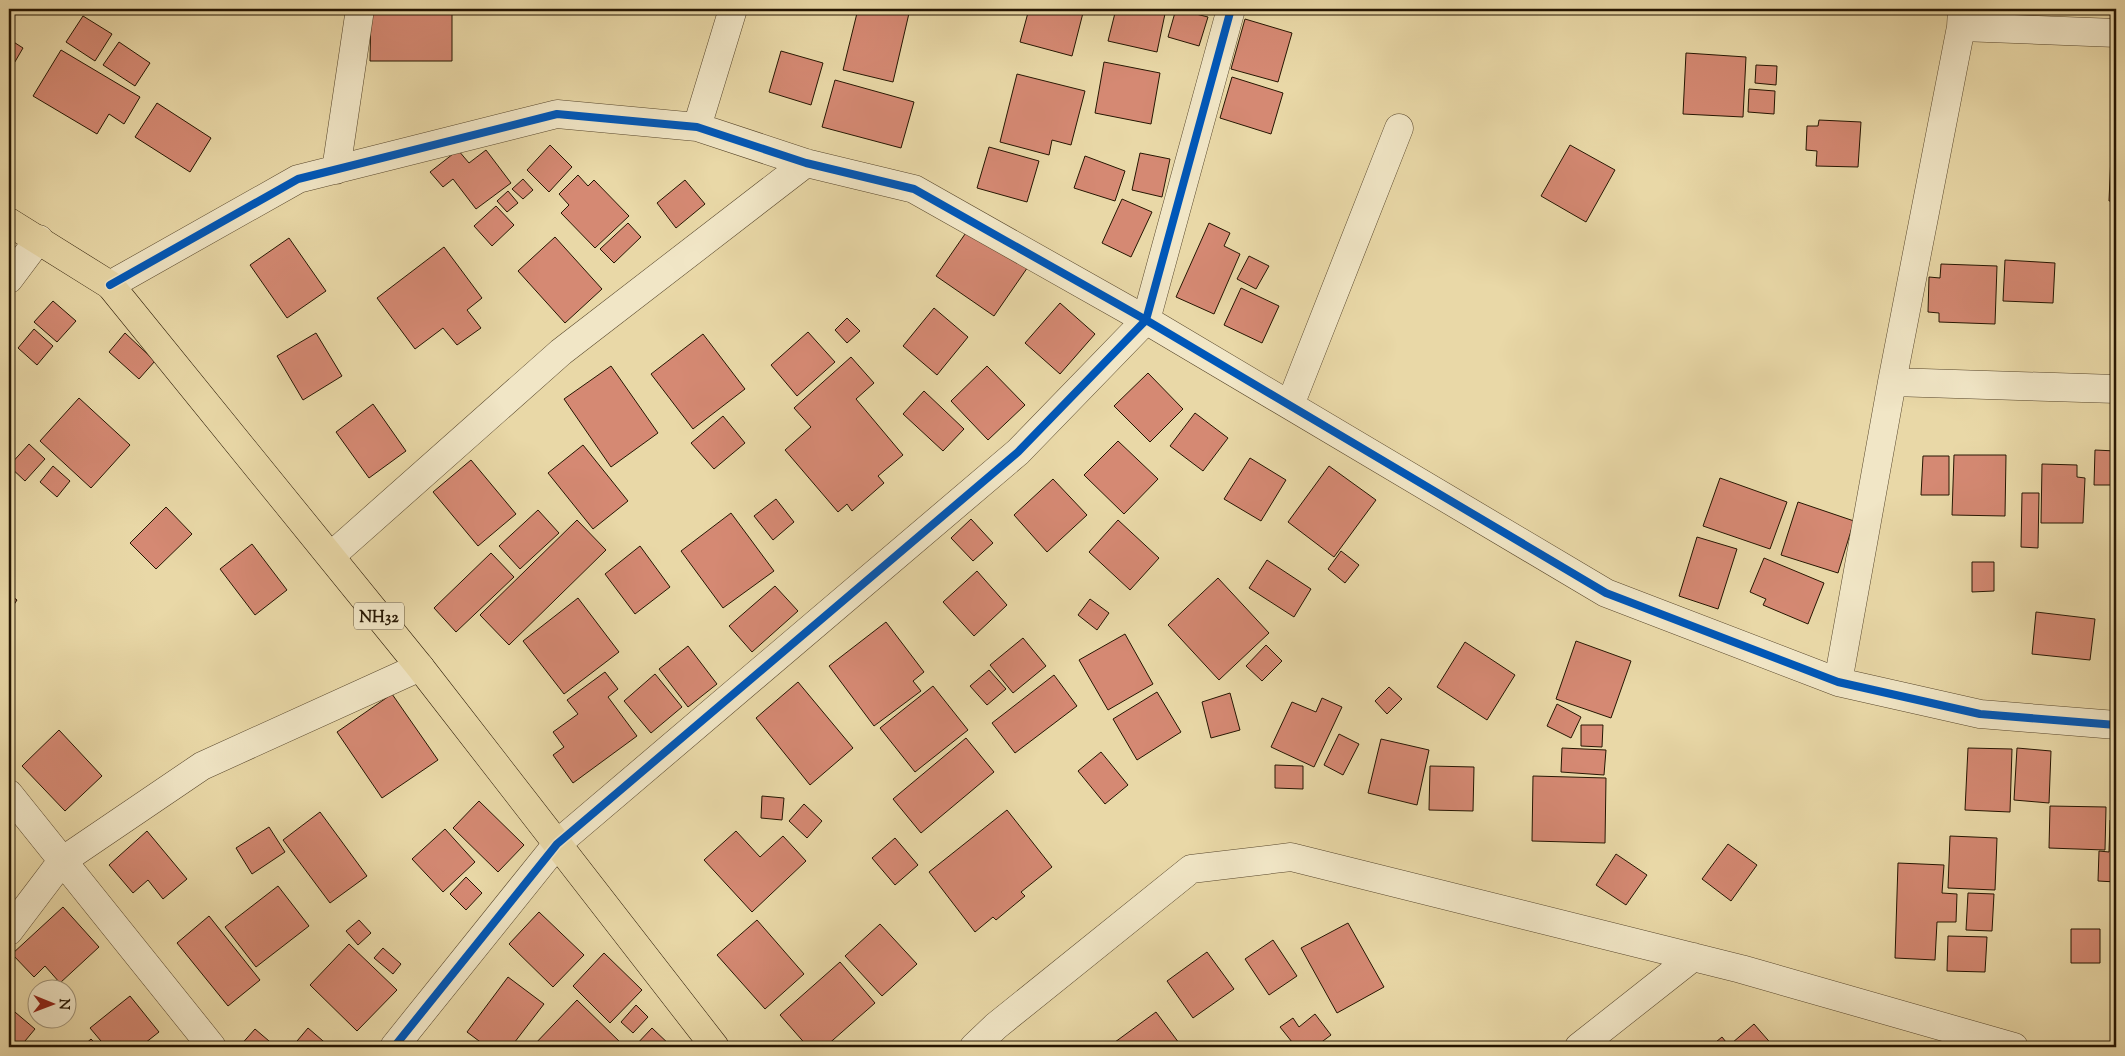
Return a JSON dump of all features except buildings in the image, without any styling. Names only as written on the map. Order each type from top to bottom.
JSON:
[{"type":"highway","name":"NH32","points":[[9,222],[110,285],[420,667],[715,1047]]},
{"type":"street","points":[[336,170],[360,9]]},
{"type":"street","points":[[697,127],[733,9]]},
{"type":"street","points":[[394,1047],[557,844],[1018,452],[1146,320],[1231,9]]},
{"type":"street","points":[[1838,682],[1892,382],[1962,18],[2116,34]]},
{"type":"street","points":[[110,285],[298,180],[557,114],[697,127],[806,163],[914,189],[1146,320],[1606,593],[1838,682],[1980,714],[2116,725]]},
{"type":"street","points":[[1290,406],[1399,128]]},
{"type":"street","points":[[331,556],[562,352],[806,163]]},
{"type":"street","points":[[9,279],[39,239]]},
{"type":"street","points":[[1892,382],[2116,389]]},
{"type":"street","points":[[9,931],[62,861],[202,766],[420,667]]},
{"type":"street","points":[[9,794],[212,1047]]},
{"type":"street","points":[[974,1047],[996,1026],[1191,869],[1291,857],[1693,957],[2014,1047]]},
{"type":"street","points":[[1578,1047],[1693,957]]},
{"type":"cycle path","points":[[394,1047],[557,844],[1018,452],[1146,320],[1231,9]]},
{"type":"cycle path","points":[[110,285],[298,179],[557,114],[697,127],[806,163],[914,189],[1146,320],[1606,593],[1838,682],[1980,714],[2116,725]]}]
